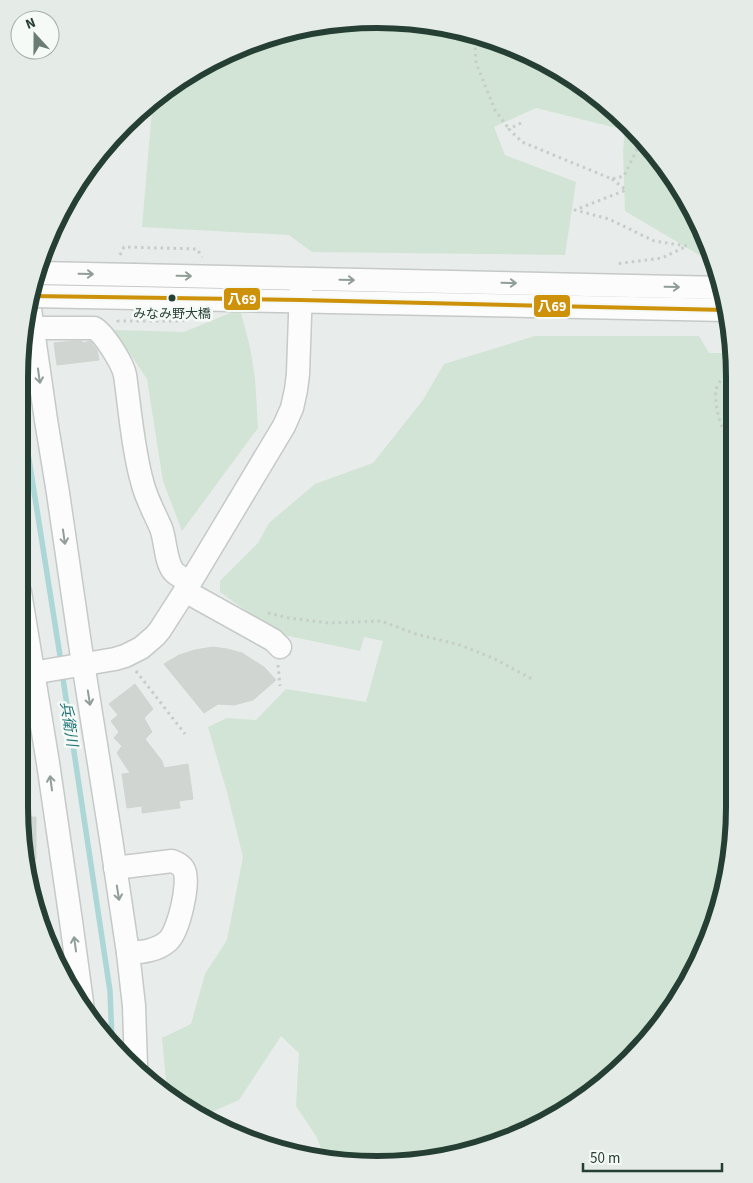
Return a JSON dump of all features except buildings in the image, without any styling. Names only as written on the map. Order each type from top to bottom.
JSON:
[{"type":"street","points":[[43,273],[714,288]]},
{"type":"street","points":[[53,670],[115,659],[141,648],[160,630],[188,587],[284,426],[292,408],[298,374],[301,278]]},
{"type":"street","points":[[37,296],[719,310]]},
{"type":"street","points":[[31,328],[94,328],[100,332],[123,367],[135,447],[144,488],[161,528],[169,564],[188,587],[280,647]]},
{"type":"street","points":[[29,348],[72,921],[81,992]]},
{"type":"street","points":[[28,611],[53,670],[111,839],[134,1006],[136,1059]]},
{"type":"street","points":[[114,868],[172,861],[183,867],[185,872],[183,904],[178,922],[170,938],[156,949],[128,953]]},
{"type":"path","points":[[476,42],[476,63],[495,110],[509,129],[522,142],[612,179],[626,190],[575,210],[609,219],[654,242],[687,246],[662,258],[613,264]]},
{"type":"path","points":[[509,129],[520,123]]},
{"type":"path","points":[[612,179],[624,176],[639,146]]},
{"type":"path","points":[[118,260],[124,247],[197,249],[203,259]]},
{"type":"path","points":[[726,376],[722,379],[716,391],[717,411],[721,427],[726,435]]},
{"type":"path","points":[[261,610],[289,618],[329,622],[382,621],[416,634],[460,645],[493,658],[532,679]]},
{"type":"path","points":[[136,671],[185,734]]},
{"type":"green space","points":[[354,28],[399,28],[422,30],[467,39],[510,54],[551,74],[589,100],[622,129],[536,108],[494,127],[505,155],[576,182],[565,255],[312,252],[289,235],[142,227],[152,109],[183,86],[222,63],[264,46],[308,34]]},
{"type":"green space","points":[[625,132],[639,146],[667,183],[690,222],[705,258],[625,211],[623,151]]},
{"type":"green space","points":[[240,309],[250,347],[255,378],[258,428],[182,531],[163,481],[147,379],[114,330],[184,332]]},
{"type":"green space","points":[[535,336],[699,336],[709,353],[725,353],[726,806],[723,852],[714,897],[707,919],[690,961],[679,981],[639,1037],[607,1069],[589,1083],[570,1097],[531,1120],[467,1144],[422,1153],[399,1155],[376,1156],[331,1153],[323,1152],[316,1136],[296,1106],[299,1053],[281,1036],[239,1100],[209,1113],[167,1085],[162,1038],[191,1024],[205,974],[227,940],[243,857],[208,727],[227,718],[256,720],[286,689],[366,702],[383,641],[364,637],[360,651],[279,634],[220,592],[220,581],[258,543],[269,523],[315,484],[373,463],[423,400],[444,364]]},
{"type":"waterway","name":"兵衛川","points":[[28,453],[61,662]]},
{"type":"waterway","name":"兵衛川","points":[[62,672],[110,991],[112,1034]]},
{"type":"transit line","name":"八69","points":[[37,296],[719,310]]},
{"type":"place","name":"みなみ野大橋","points":[[172,298]]}]
